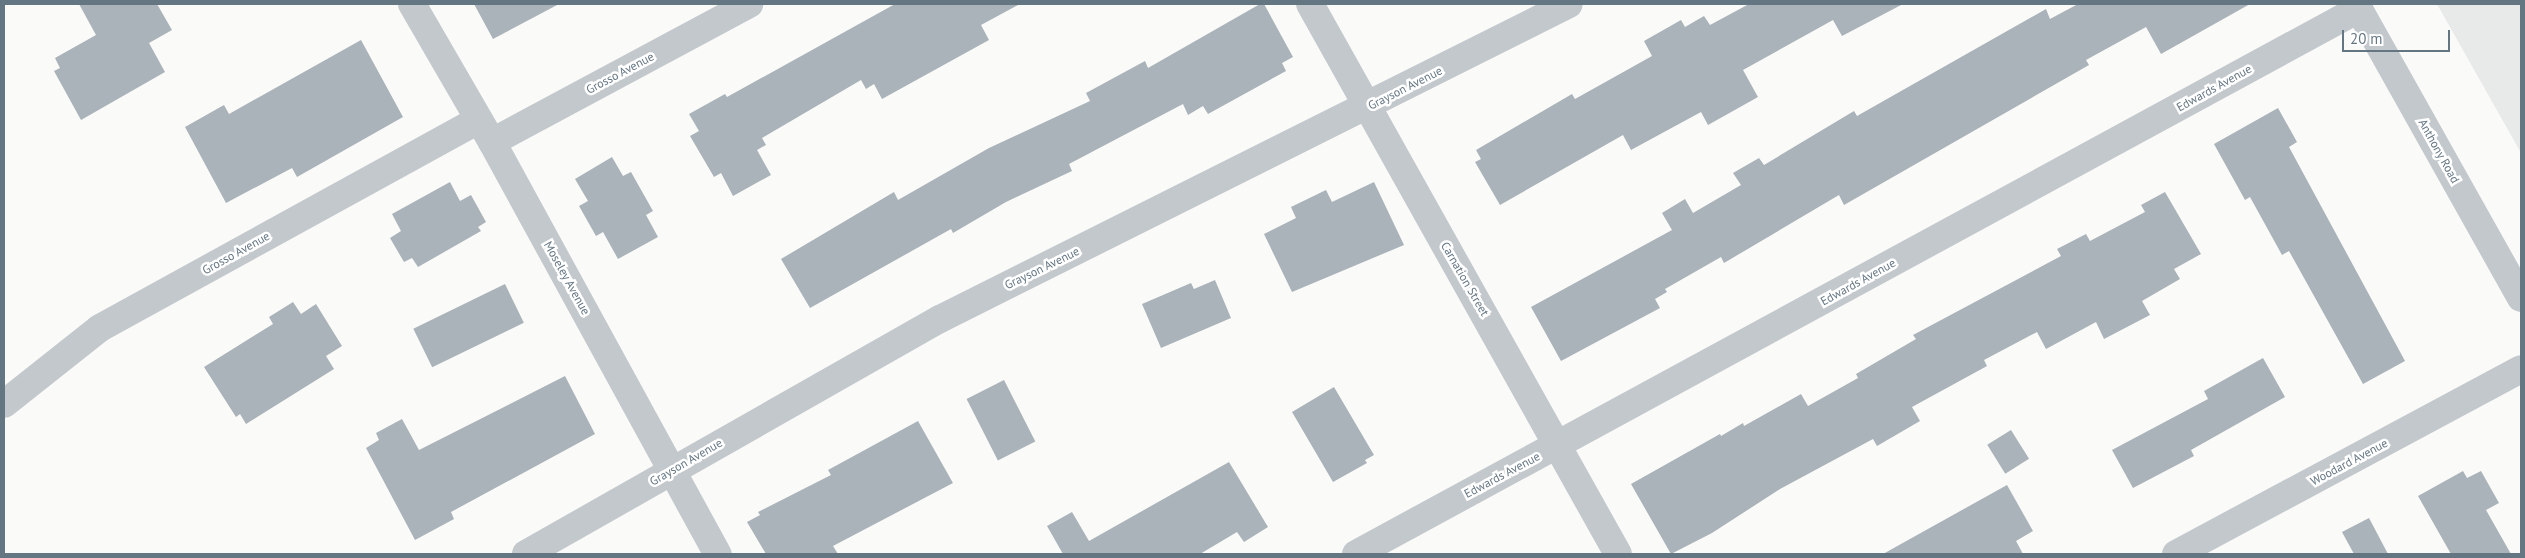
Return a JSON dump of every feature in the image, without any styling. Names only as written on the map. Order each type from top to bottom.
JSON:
[{"type":"street","name":"Moseley Avenue","points":[[412,4],[485,131],[673,469],[718,554]]},
{"type":"street","name":"Grosso Avenue","points":[[4,404],[100,328],[485,131],[749,4]]},
{"type":"street","name":"Carnation Street","points":[[1310,4],[1559,445],[1618,554]]},
{"type":"street","name":"Grayson Avenue","points":[[526,554],[940,319],[1367,107],[1569,4]]},
{"type":"street","name":"Anthony Road","points":[[2358,6],[2521,298]]},
{"type":"street","name":"Edwards Avenue","points":[[1356,554],[1559,445],[2358,6]]},
{"type":"street","name":"Woodard Avenue","points":[[2176,554],[2521,369]]},
{"type":"shaded area","points":[[2437,4],[2521,4],[2521,153]]},
{"type":"building","points":[[79,4],[157,4],[172,30],[149,43],[165,72],[81,120],[54,71],[60,68],[55,58],[96,35]]},
{"type":"building","points":[[474,4],[559,4],[493,39]]},
{"type":"building","points":[[895,4],[1020,4],[981,25],[989,40],[882,99],[874,84],[866,89],[861,80],[762,138],[766,145],[757,150],[771,175],[733,196],[721,173],[714,177],[690,136],[699,131],[689,114],[725,94],[727,97]]},
{"type":"building","points":[[1260,4],[1264,4],[1293,57],[1282,63],[1286,71],[1208,114],[1203,106],[1188,115],[1183,104],[1069,164],[1072,171],[1006,202],[953,233],[951,229],[810,308],[781,259],[894,192],[898,200],[989,148],[1090,101],[1086,93],[1145,61],[1148,68]]},
{"type":"building","points":[[1749,4],[1903,4],[1842,36],[1833,20],[1743,70],[1758,97],[1708,125],[1701,112],[1631,150],[1623,135],[1500,205],[1475,162],[1481,159],[1476,150],[1572,94],[1575,99],[1652,56],[1644,41],[1681,20],[1685,27],[1704,16],[1710,25]]},
{"type":"building","points":[[2078,4],[2250,4],[2161,54],[2146,27],[2086,60],[2089,65],[1844,205],[1839,195],[1724,263],[1721,257],[1665,289],[1667,292],[1655,299],[1660,308],[1561,361],[1531,307],[1672,230],[1662,213],[1685,199],[1693,213],[1741,185],[1733,173],[1759,158],[1764,165],[1854,111],[1857,116],[2046,9],[2050,19]]},
{"type":"building","points":[[361,40],[403,117],[297,177],[292,168],[226,203],[185,127],[224,105],[229,114]]},
{"type":"building","points":[[2278,108],[2297,142],[2289,147],[2405,361],[2363,384],[2289,251],[2282,255],[2250,197],[2245,200],[2214,144]]},
{"type":"building","points":[[612,157],[623,176],[631,172],[653,211],[646,215],[658,237],[618,259],[603,232],[596,236],[579,206],[588,201],[575,179]]},
{"type":"building","points":[[450,182],[460,201],[471,195],[486,222],[478,227],[481,231],[418,267],[412,258],[404,262],[390,238],[401,231],[392,214]]},
{"type":"building","points":[[1374,182],[1404,245],[1292,292],[1264,234],[1296,218],[1291,207],[1326,190],[1332,202]]},
{"type":"building","points":[[2165,192],[2201,254],[2174,269],[2180,279],[2142,301],[2150,315],[2104,339],[2096,322],[2046,349],[2037,332],[1984,360],[1987,366],[1912,407],[1920,421],[1877,446],[1873,439],[1780,489],[1712,533],[1671,554],[1631,484],[1720,434],[1721,436],[1743,423],[1744,426],[1801,394],[1808,406],[1858,378],[1856,374],[1916,339],[1913,335],[2061,256],[2057,249],[2086,234],[2090,241],[2145,212],[2141,205]]},
{"type":"building","points":[[1215,280],[1231,318],[1161,348],[1142,304],[1191,283],[1194,289]]},
{"type":"building","points":[[505,284],[524,323],[432,367],[413,329]]},
{"type":"building","points":[[293,302],[301,314],[316,304],[342,346],[326,356],[334,369],[246,424],[240,414],[236,417],[204,367],[273,324],[269,317]]},
{"type":"building","points":[[2263,358],[2285,397],[2191,450],[2194,456],[2133,488],[2112,450],[2208,399],[2204,391]]},
{"type":"building","points":[[565,376],[595,434],[451,512],[454,519],[415,540],[366,448],[379,440],[376,433],[402,419],[419,450]]},
{"type":"building","points":[[1004,380],[1035,441],[998,461],[967,399]]},
{"type":"building","points":[[1334,387],[1374,455],[1365,460],[1367,463],[1333,482],[1292,412]]},
{"type":"building","points":[[918,421],[953,483],[833,546],[838,554],[766,554],[747,522],[760,515],[758,512],[831,475],[828,470]]},
{"type":"building","points":[[2011,430],[2029,459],[2005,474],[1987,445]]},
{"type":"building","points":[[1229,462],[1268,527],[1244,542],[1237,532],[1200,554],[1063,554],[1047,526],[1072,512],[1089,541]]},
{"type":"building","points":[[2463,471],[2467,478],[2481,471],[2499,503],[2486,510],[2511,554],[2451,554],[2418,496]]},
{"type":"building","points":[[2007,485],[2033,531],[2016,541],[2023,554],[1883,554]]},
{"type":"building","points":[[2369,518],[2388,554],[2354,554],[2342,532]]}]
